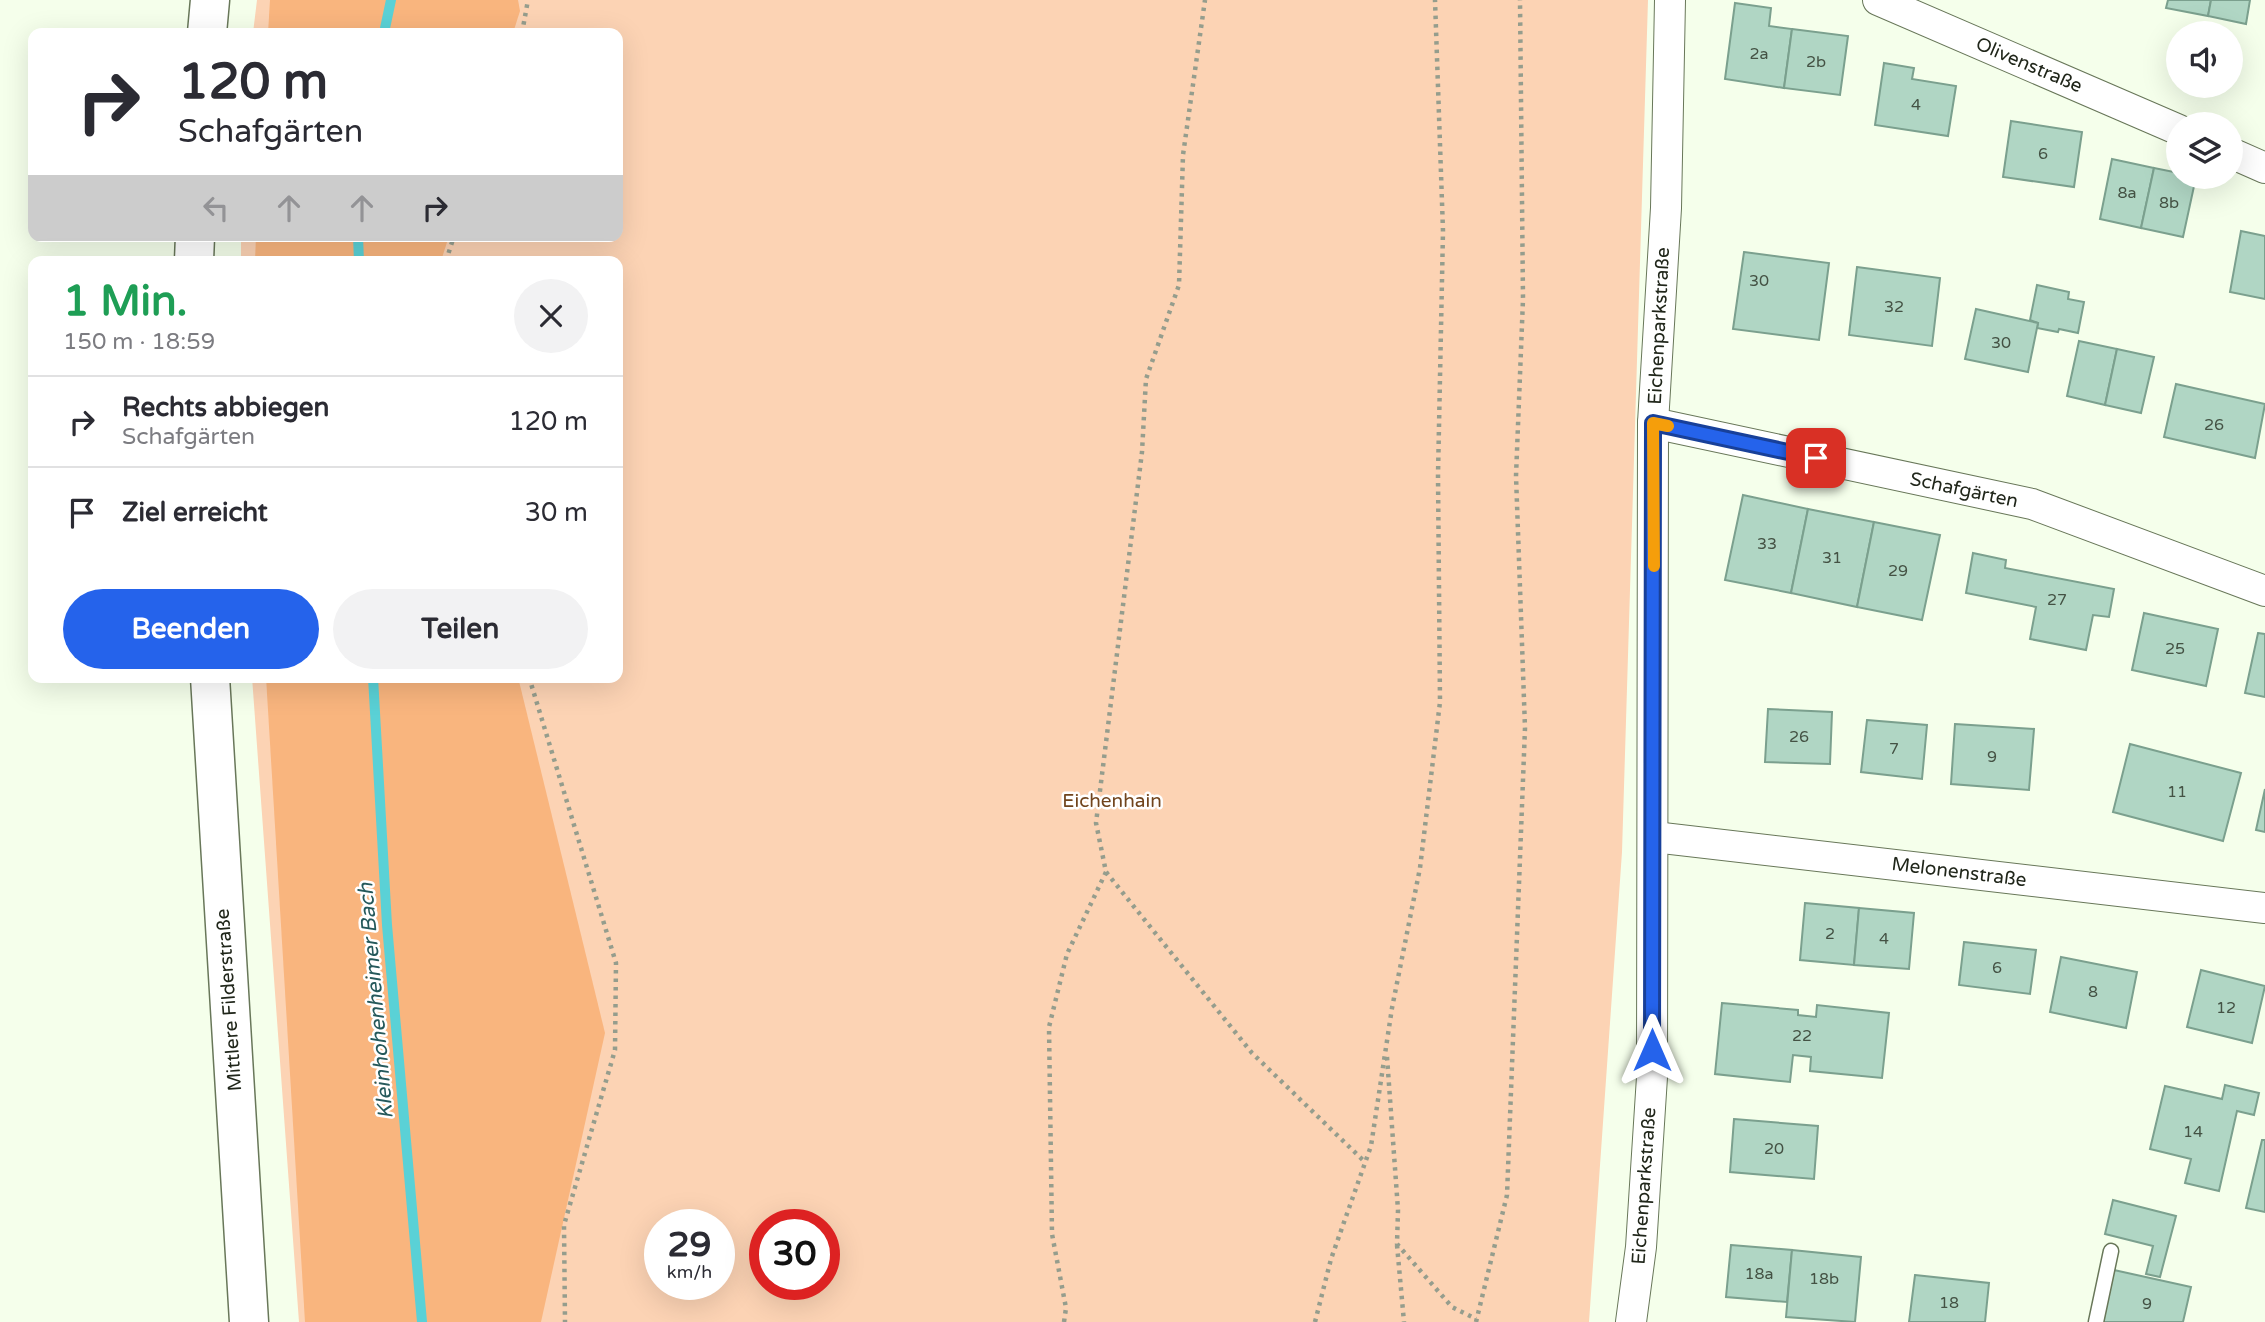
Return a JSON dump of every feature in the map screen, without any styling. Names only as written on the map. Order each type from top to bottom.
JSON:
[{"type":"main road","points":[[207,28],[210,0]]},
{"type":"main road","name":"Mittlere Filderstraße","points":[[210,683],[249,1322]]},
{"type":"street","name":"Eichenparkstraße","points":[[1630,1322],[1641,1247],[1652,1077],[1653,423],[1666,208],[1670,0]]},
{"type":"street","name":"Olivenstraße","points":[[1878,0],[2166,124]]},
{"type":"street","points":[[2243,158],[2265,168]]},
{"type":"street","name":"Schafgärten","points":[[1653,423],[2032,504],[2265,591]]},
{"type":"street","name":"Melonenstraße","points":[[1654,837],[2265,908]]},
{"type":"lane","points":[[2096,1322],[2111,1251]]},
{"type":"path","points":[[523,28],[528,0]]},
{"type":"path","points":[[1205,0],[1183,155],[1178,285],[1146,379],[1142,452],[1096,823],[1106,872],[1252,1053],[1366,1163]]},
{"type":"path","points":[[1315,1322],[1331,1259],[1371,1146],[1392,1008],[1420,867],[1440,702],[1438,475],[1443,231],[1435,0]]},
{"type":"path","points":[[1397,1244],[1452,1307],[1476,1320],[1507,1195],[1524,755],[1516,476],[1522,299],[1520,0]]},
{"type":"path","points":[[531,683],[615,963],[615,1050],[564,1225],[565,1322]]},
{"type":"path","points":[[1064,1322],[1066,1308],[1052,1234],[1049,1027],[1067,954],[1106,872]]},
{"type":"path","points":[[1387,1049],[1398,1210],[1397,1244],[1404,1322]]},
{"type":"green space","name":"Eichenhain","points":[[257,0],[1648,0],[1622,852],[1589,1322],[299,1322],[252,683],[623,683],[623,256],[241,256],[241,242],[623,242],[623,28],[254,28]]},
{"type":"shaded area","points":[[270,0],[518,0],[520,11],[515,28],[268,28]]},
{"type":"shaded area","points":[[256,242],[447,242],[443,256],[255,256]]},
{"type":"shaded area","points":[[266,683],[519,683],[605,1033],[541,1322],[305,1322]]},
{"type":"building","points":[[2168,0],[2211,0],[2208,16],[2166,8]]},
{"type":"building","points":[[2211,0],[2250,0],[2246,24],[2243,21],[2208,16]]},
{"type":"building","points":[[1735,3],[1771,8],[1769,26],[1792,29],[1784,88],[1725,79]]},
{"type":"building","points":[[1792,29],[1848,36],[1840,95],[1784,88]]},
{"type":"building","points":[[1884,63],[1914,68],[1912,79],[1956,86],[1948,136],[1875,125]]},
{"type":"building","points":[[2011,121],[2082,132],[2074,187],[2003,177]]},
{"type":"building","points":[[2112,159],[2154,168],[2141,228],[2100,219]]},
{"type":"building","points":[[2154,168],[2166,170],[2166,189],[2193,189],[2183,237],[2141,228]]},
{"type":"building","points":[[2241,231],[2265,236],[2265,299],[2230,292]]},
{"type":"building","points":[[1744,252],[1829,263],[1819,340],[1733,329]]},
{"type":"building","points":[[1857,267],[1940,278],[1932,346],[1849,335]]},
{"type":"building","points":[[2037,285],[2069,292],[2068,299],[2084,302],[2078,333],[2037,328],[2038,323],[2030,320]]},
{"type":"building","points":[[1976,309],[2038,323],[2028,372],[1965,359]]},
{"type":"building","points":[[2079,341],[2117,349],[2105,405],[2067,396]]},
{"type":"building","points":[[2117,349],[2154,357],[2141,413],[2105,405]]},
{"type":"building","points":[[2176,384],[2265,404],[2255,458],[2164,437]]},
{"type":"building","points":[[1743,495],[1808,509],[1791,593],[1725,580]]},
{"type":"building","points":[[1808,509],[1874,522],[1857,607],[1791,593]]},
{"type":"building","points":[[1874,522],[1940,535],[1922,620],[1857,607]]},
{"type":"building","points":[[1973,553],[2006,560],[2005,568],[2114,589],[2109,617],[2093,615],[2086,650],[2030,639],[2036,607],[1966,593]]},
{"type":"building","points":[[2144,613],[2218,629],[2206,686],[2132,670]]},
{"type":"building","points":[[2258,633],[2265,634],[2265,697],[2245,693]]},
{"type":"building","points":[[1768,709],[1832,712],[1830,764],[1765,762]]},
{"type":"building","points":[[1867,720],[1927,725],[1922,779],[1861,772]]},
{"type":"building","points":[[1955,724],[2034,729],[2029,790],[1951,784]]},
{"type":"building","points":[[2130,744],[2241,773],[2223,841],[2113,812]]},
{"type":"building","points":[[2265,789],[2265,832],[2256,830]]},
{"type":"building","points":[[1805,903],[1859,908],[1854,965],[1800,960]]},
{"type":"building","points":[[1859,908],[1914,913],[1909,969],[1854,965]]},
{"type":"building","points":[[1964,942],[2036,950],[2030,994],[1959,985]]},
{"type":"building","points":[[2061,957],[2137,972],[2126,1028],[2050,1012]]},
{"type":"building","points":[[2201,970],[2265,986],[2252,1043],[2187,1027]]},
{"type":"building","points":[[1722,1003],[1798,1010],[1798,1015],[1816,1017],[1817,1005],[1889,1013],[1882,1078],[1810,1071],[1811,1057],[1793,1055],[1790,1082],[1715,1074]]},
{"type":"building","points":[[2225,1085],[2259,1093],[2254,1115],[2237,1111],[2219,1191],[2185,1183],[2191,1159],[2150,1149],[2165,1086],[2222,1099]]},
{"type":"building","points":[[1734,1119],[1818,1126],[1814,1179],[1730,1172]]},
{"type":"building","points":[[2262,1140],[2265,1140],[2265,1212],[2246,1208]]},
{"type":"building","points":[[2113,1200],[2176,1216],[2160,1277],[2146,1274],[2153,1246],[2105,1234]]},
{"type":"building","points":[[1731,1245],[1792,1250],[1787,1302],[1726,1297]]},
{"type":"building","points":[[1792,1250],[1861,1257],[1855,1322],[1786,1317]]},
{"type":"building","points":[[2114,1270],[2191,1287],[2183,1322],[2103,1322]]},
{"type":"building","points":[[1915,1275],[1989,1283],[1985,1322],[1909,1322]]},
{"type":"waterway","name":"Kleinhohenheimer Bach","points":[[385,28],[391,0]]},
{"type":"waterway","name":"Kleinhohenheimer Bach","points":[[358,242],[359,256]]},
{"type":"waterway","name":"Kleinhohenheimer Bach","points":[[373,683],[387,925],[422,1322]]},
{"type":"slow traffic","points":[[1654,566],[1653,423],[1668,426]]},
{"type":"route","points":[[1652,1050],[1653,423],[1816,458]]}]
